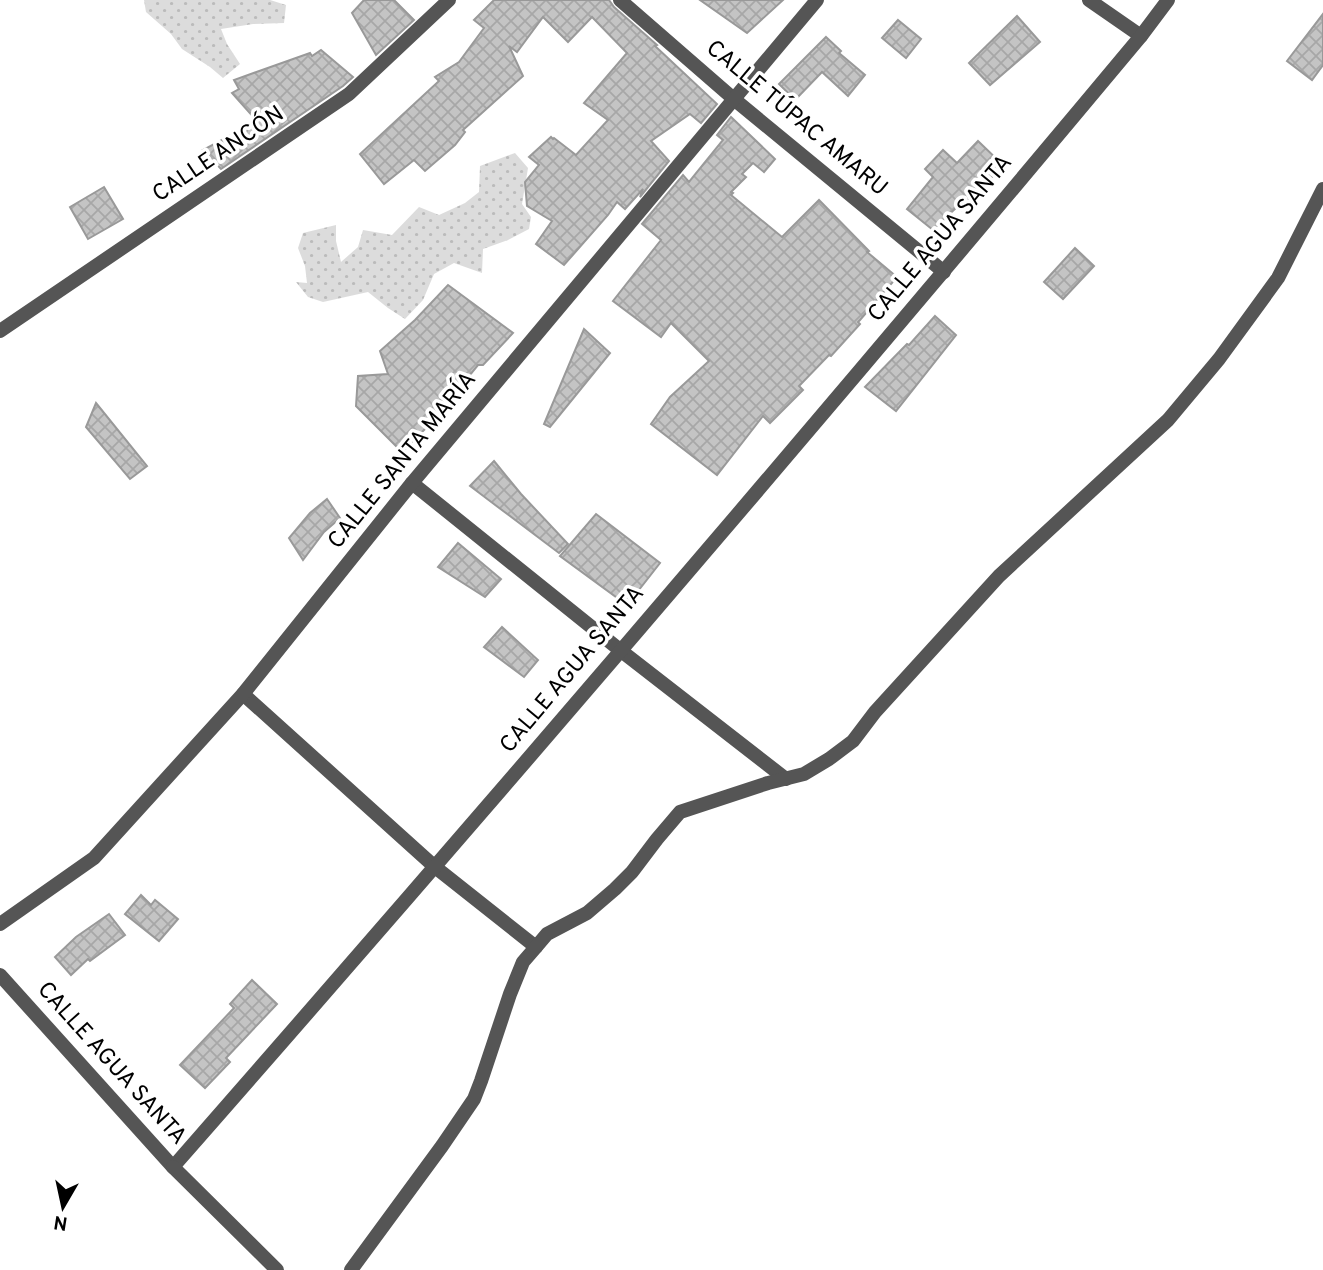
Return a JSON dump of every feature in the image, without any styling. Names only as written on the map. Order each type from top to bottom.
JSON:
[{"type":"street","name":"CALLE ANCÓN","points":[[0,331],[349,94],[449,0]]},
{"type":"street","name":"CALLE TÚPAC AMARU","points":[[620,0],[735,100],[944,272]]},
{"type":"street","name":"CALLE SANTA MARÍA","points":[[0,924],[94,858],[243,694],[412,482],[817,0]]},
{"type":"street","points":[[1089,0],[1141,36]]},
{"type":"street","name":"CALLE AGUA SANTA","points":[[0,975],[173,1167],[435,867],[944,272],[1168,0]]},
{"type":"street","points":[[351,1270],[474,1099],[518,972],[547,934],[587,913],[615,889],[680,812],[804,774],[853,741],[999,576],[1168,420],[1219,359],[1278,278],[1323,189]]},
{"type":"street","points":[[412,482],[620,650],[786,779]]},
{"type":"street","points":[[243,694],[435,867],[536,947]]},
{"type":"street","points":[[173,1167],[277,1270]]},
{"type":"shaded area","points":[[144,0],[270,0],[286,5],[284,23],[221,29],[240,64],[223,78],[182,49],[171,34],[146,12]]},
{"type":"shaded area","points":[[515,153],[528,168],[522,204],[531,217],[529,229],[483,249],[482,273],[454,263],[434,274],[423,300],[405,319],[368,292],[323,302],[308,297],[296,282],[307,283],[305,266],[298,248],[303,233],[336,225],[336,241],[341,262],[358,247],[363,230],[392,235],[419,207],[439,215],[465,203],[479,192],[480,166]]},
{"type":"building","points":[[364,0],[394,0],[414,20],[376,55],[352,13]]},
{"type":"building","points":[[494,0],[609,0],[717,104],[701,123],[690,114],[651,141],[669,161],[640,197],[643,189],[625,209],[617,202],[564,265],[536,244],[552,221],[527,206],[525,182],[539,165],[529,157],[551,137],[576,155],[608,120],[584,103],[627,53],[592,17],[568,42],[543,17],[517,52],[509,46],[523,76],[463,130],[465,132],[455,145],[425,171],[414,160],[384,184],[360,154],[439,81],[435,77],[459,62],[484,28],[474,20]]},
{"type":"building","points":[[700,0],[783,0],[747,33]]},
{"type":"building","points":[[1323,14],[1323,65],[1312,80],[1287,61]]},
{"type":"building","points":[[1017,16],[1040,42],[990,85],[969,63]]},
{"type":"building","points":[[898,20],[921,39],[906,58],[882,38]]},
{"type":"building","points":[[826,37],[841,51],[839,53],[865,75],[848,96],[822,72],[795,100],[779,84]]},
{"type":"building","points":[[321,50],[353,77],[221,169],[203,150],[257,121],[232,93],[239,89],[234,80],[310,53],[312,56]]},
{"type":"building","points":[[731,117],[775,159],[764,172],[753,163],[742,174],[746,177],[731,195],[782,237],[819,200],[869,251],[867,252],[897,277],[858,322],[860,324],[799,386],[803,390],[770,423],[763,416],[717,475],[651,424],[670,397],[709,361],[671,323],[661,337],[613,301],[661,240],[642,224],[683,175],[689,182],[723,140],[717,135]]},
{"type":"building","points":[[978,141],[1003,165],[962,210],[958,206],[933,230],[907,209],[933,177],[925,169],[943,150],[957,163]]},
{"type":"building","points":[[104,187],[123,219],[88,239],[70,207]]},
{"type":"building","points":[[1075,248],[1094,266],[1063,299],[1044,282]]},
{"type":"building","points":[[448,285],[513,333],[483,365],[478,365],[430,424],[402,452],[356,406],[358,376],[388,374],[380,351],[415,320]]},
{"type":"building","points":[[935,316],[956,335],[896,411],[865,387]]},
{"type":"building","points":[[584,329],[610,353],[550,427],[544,424]]},
{"type":"building","points":[[96,403],[147,466],[130,479],[86,427]]},
{"type":"building","points":[[494,461],[568,544],[559,553],[470,486]]},
{"type":"building","points":[[327,499],[340,518],[324,532],[303,560],[289,538],[310,513]]},
{"type":"building","points":[[596,514],[660,563],[627,605],[560,556]]},
{"type":"building","points":[[458,543],[501,579],[485,597],[438,567]]},
{"type":"building","points":[[502,627],[538,660],[524,677],[484,647]]},
{"type":"building","points":[[141,895],[151,905],[155,900],[178,919],[159,941],[125,914]]},
{"type":"building","points":[[109,914],[125,935],[90,961],[88,959],[71,975],[55,957],[76,937]]},
{"type":"building","points":[[252,980],[277,1004],[226,1058],[230,1062],[205,1088],[180,1065],[234,1008],[230,1004]]}]
